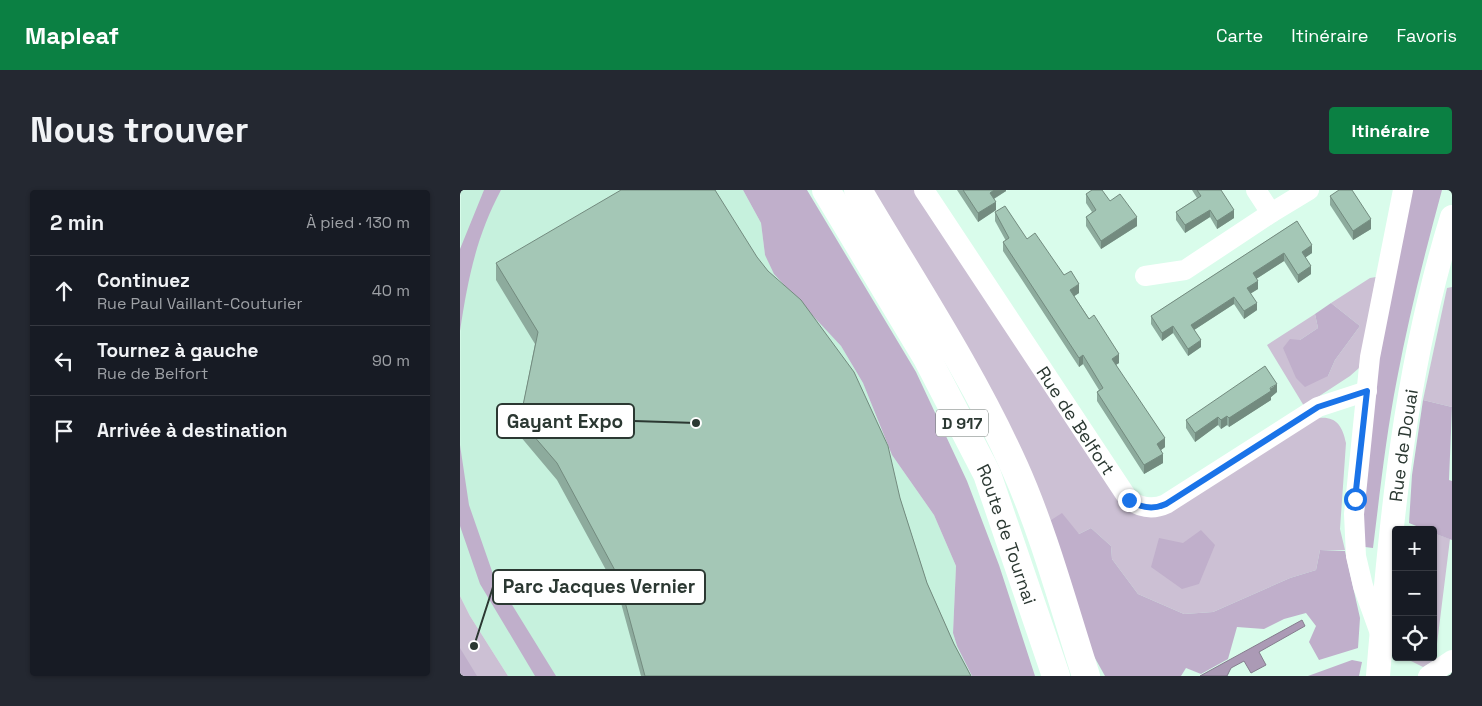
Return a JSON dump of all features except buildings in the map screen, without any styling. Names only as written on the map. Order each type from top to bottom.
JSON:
[{"type":"main road","name":"Route de Tournai","points":[[826,190],[927,358],[983,467],[999,506],[1056,676]]},
{"type":"main road","name":"Route de Tournai","points":[[858,190],[955,350],[1008,453],[1028,502],[1086,676]]},
{"type":"street","name":"Rue de Belfort","points":[[924,190],[1124,492],[1136,504],[1151,508],[1166,504],[1318,407],[1367,391]]},
{"type":"street","points":[[1256,190],[1271,213]]},
{"type":"street","points":[[1145,276],[1185,270],[1309,190]]},
{"type":"street","points":[[1382,636],[1363,586],[1354,542],[1355,499],[1370,357],[1403,190]]},
{"type":"street","name":"Rue de Douai","points":[[1378,676],[1395,493],[1404,424],[1424,322],[1452,217]]},
{"type":"street","points":[[1428,676],[1452,657]]},
{"type":"shaded area","points":[[461,190],[743,190],[761,223],[765,255],[803,304],[841,346],[863,383],[892,455],[934,515],[956,566],[953,633],[957,646],[972,676],[508,676],[470,616],[460,596]]},
{"type":"shaded area","points":[[484,190],[501,190],[492,207],[474,259],[460,331],[460,249]]},
{"type":"shaded area","points":[[743,190],[807,190],[916,372],[967,481],[999,565],[1035,676],[972,676],[957,646],[953,633],[956,566],[934,515],[892,455],[863,383],[841,346],[774,274],[765,255],[761,223]]},
{"type":"shaded area","points":[[872,190],[916,190],[1136,512],[1312,419],[1326,418],[1336,422],[1342,430],[1346,443],[1340,529],[1345,550],[1320,550],[1316,570],[1290,578],[1213,612],[1184,614],[1138,594],[1112,559],[1111,546],[1091,528],[1079,534],[1048,522]]},
{"type":"shaded area","points":[[1411,190],[1442,190],[1418,284],[1397,379],[1386,442],[1373,548],[1365,547],[1361,506],[1376,376]]},
{"type":"shaded area","points":[[1376,277],[1359,368],[1304,406],[1267,345],[1315,314],[1318,328],[1300,340],[1328,376],[1335,360],[1360,326],[1331,303],[1370,278]]},
{"type":"shaded area","points":[[1452,287],[1452,407],[1423,400],[1447,288]]},
{"type":"shaded area","points":[[1331,303],[1360,326],[1335,360],[1328,376],[1305,387],[1296,378],[1283,348],[1290,339],[1300,340],[1318,328],[1315,314]]},
{"type":"shaded area","points":[[1423,400],[1452,407],[1449,480],[1452,481],[1452,540],[1437,534],[1437,526],[1416,526],[1409,523],[1412,475]]},
{"type":"shaded area","points":[[460,445],[469,505],[493,574],[556,676],[535,676],[480,584],[460,526]]},
{"type":"shaded area","points":[[1062,513],[1079,534],[1091,528],[1111,546],[1112,559],[1138,594],[1184,614],[1213,612],[1290,578],[1316,570],[1320,550],[1345,551],[1360,618],[1358,648],[1319,660],[1309,642],[1316,626],[1306,613],[1284,619],[1264,629],[1237,627],[1228,659],[1201,674],[1186,668],[1181,676],[1105,676],[1087,644],[1048,522]]},
{"type":"shaded area","points":[[1201,530],[1215,545],[1199,584],[1182,589],[1151,567],[1159,538],[1183,543]]},
{"type":"shaded area","points":[[1437,534],[1450,539],[1437,644]]},
{"type":"shaded area","points":[[460,596],[470,616],[508,676],[460,676]]},
{"type":"shaded area","points":[[1302,620],[1305,626],[1259,652],[1266,665],[1251,673],[1244,661],[1231,668],[1227,676],[1200,676]]},
{"type":"shaded area","points":[[460,648],[477,676],[460,676]]},
{"type":"shaded area","points":[[1352,660],[1362,662],[1359,676],[1308,676]]},
{"type":"shaded area","points":[[1411,661],[1433,661],[1423,667]]},
{"type":"place","name":"Gayant Expo","points":[[696,423]]},
{"type":"place","name":"Parc Jacques Vernier","points":[[474,646]]},
{"type":"route","points":[[1129,500],[1143,507],[1151,508],[1166,504],[1318,407],[1367,391],[1355,499]]}]
